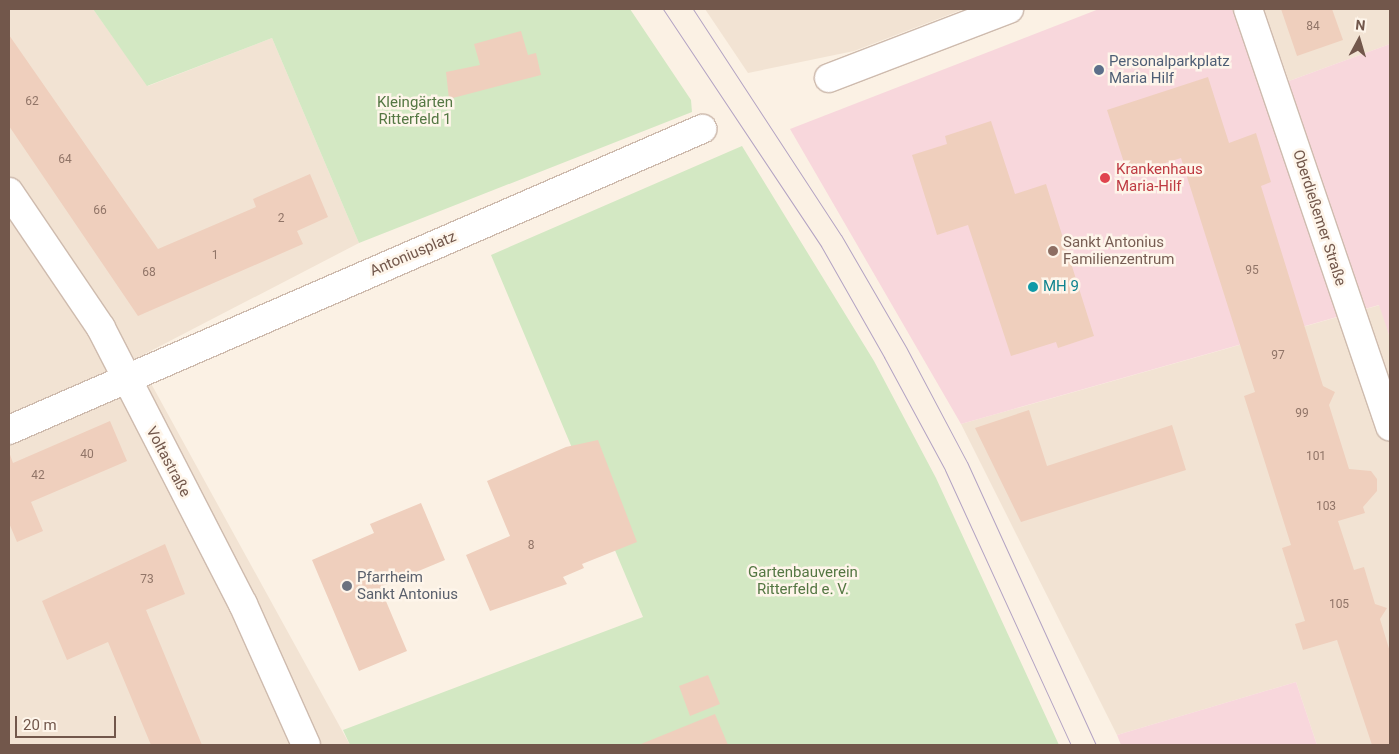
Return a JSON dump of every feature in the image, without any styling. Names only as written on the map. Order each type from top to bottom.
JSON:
[{"type":"street","points":[[829,78],[1009,9]]},
{"type":"street","name":"Oberdießemer Straße","points":[[1248,9],[1390,427]]},
{"type":"street","name":"Antoniusplatz","points":[[9,430],[702,129]]},
{"type":"street","name":"Voltastraße","points":[[9,192],[101,328],[124,379],[243,604],[306,745]]},
{"type":"shaded area","points":[[9,9],[93,9],[148,86],[272,38],[359,243],[137,358],[350,745],[9,745]]},
{"type":"shaded area","points":[[705,9],[964,9],[854,51],[748,73]]},
{"type":"shaded area","name":"Krankenhaus Maria-Hilf","points":[[1099,9],[1231,9],[1289,81],[1390,44],[1390,338],[1379,305],[961,424],[790,129]]},
{"type":"shaded area","points":[[1263,9],[1390,9],[1390,44],[1289,81]]},
{"type":"shaded area","points":[[1380,305],[1390,338],[1390,745],[1317,745],[1296,682],[1117,735],[961,424]]},
{"type":"shaded area","points":[[1296,682],[1317,745],[1121,745],[1117,735]]},
{"type":"green space","name":"Kleingärten Ritterfeld 1","points":[[93,9],[630,9],[691,100],[692,112],[359,243],[272,38],[147,86]]},
{"type":"green space","name":"Gartenbauverein Ritterfeld e. V.","points":[[742,146],[874,361],[936,478],[1059,745],[350,745],[343,730],[643,617],[491,255]]},
{"type":"building","points":[[1281,9],[1332,9],[1343,40],[1297,56]]},
{"type":"building","points":[[521,31],[528,55],[536,53],[541,75],[449,99],[446,72],[480,65],[474,44]]},
{"type":"building","points":[[9,35],[158,249],[256,207],[253,199],[310,174],[328,217],[297,231],[303,244],[138,316],[9,126]]},
{"type":"building","points":[[1208,77],[1229,143],[1256,133],[1271,182],[1261,186],[1323,386],[1335,392],[1329,405],[1349,469],[1371,471],[1377,479],[1377,491],[1363,507],[1365,513],[1338,521],[1354,570],[1364,567],[1375,604],[1387,608],[1380,619],[1390,652],[1390,745],[1372,745],[1337,640],[1303,650],[1295,624],[1305,621],[1282,548],[1291,545],[1244,396],[1255,392],[1181,158],[1128,175],[1107,110]]},
{"type":"building","name":"MH 9","points":[[991,121],[1015,194],[1046,184],[1094,336],[1058,348],[1056,342],[1011,356],[968,225],[937,235],[912,155],[947,144],[945,136]]},
{"type":"building","points":[[1029,410],[1047,466],[1172,425],[1186,470],[1021,522],[975,428]]},
{"type":"building","points":[[110,421],[127,461],[31,502],[43,531],[17,542],[9,523],[9,452],[13,463]]},
{"type":"building","points":[[598,440],[637,542],[582,564],[584,568],[563,577],[567,584],[490,611],[466,555],[510,536],[487,481],[566,447]]},
{"type":"building","name":"Pfarrheim Sankt Antonius","points":[[421,503],[445,560],[380,587],[407,651],[359,671],[312,560],[374,533],[370,524]]},
{"type":"building","points":[[165,544],[185,594],[146,610],[202,745],[151,745],[108,642],[67,660],[42,601]]},
{"type":"building","points":[[708,675],[720,704],[690,716],[679,686]]},
{"type":"building","points":[[715,714],[728,745],[641,745],[641,744]]},
{"type":"tram line","points":[[663,9],[821,246],[884,357],[945,470],[1071,745]]},
{"type":"tram line","points":[[693,9],[841,235],[906,347],[967,462],[1096,745]]},
{"type":"place","name":"Personalparkplatz Maria Hilf","points":[[1099,70]]},
{"type":"place","name":"Krankenhaus Maria-Hilf","points":[[1105,178]]},
{"type":"place","name":"Sankt Antonius Familienzentrum","points":[[1053,251]]},
{"type":"place","name":"MH 9","points":[[1033,287]]},
{"type":"place","name":"Pfarrheim Sankt Antonius","points":[[347,586]]}]
